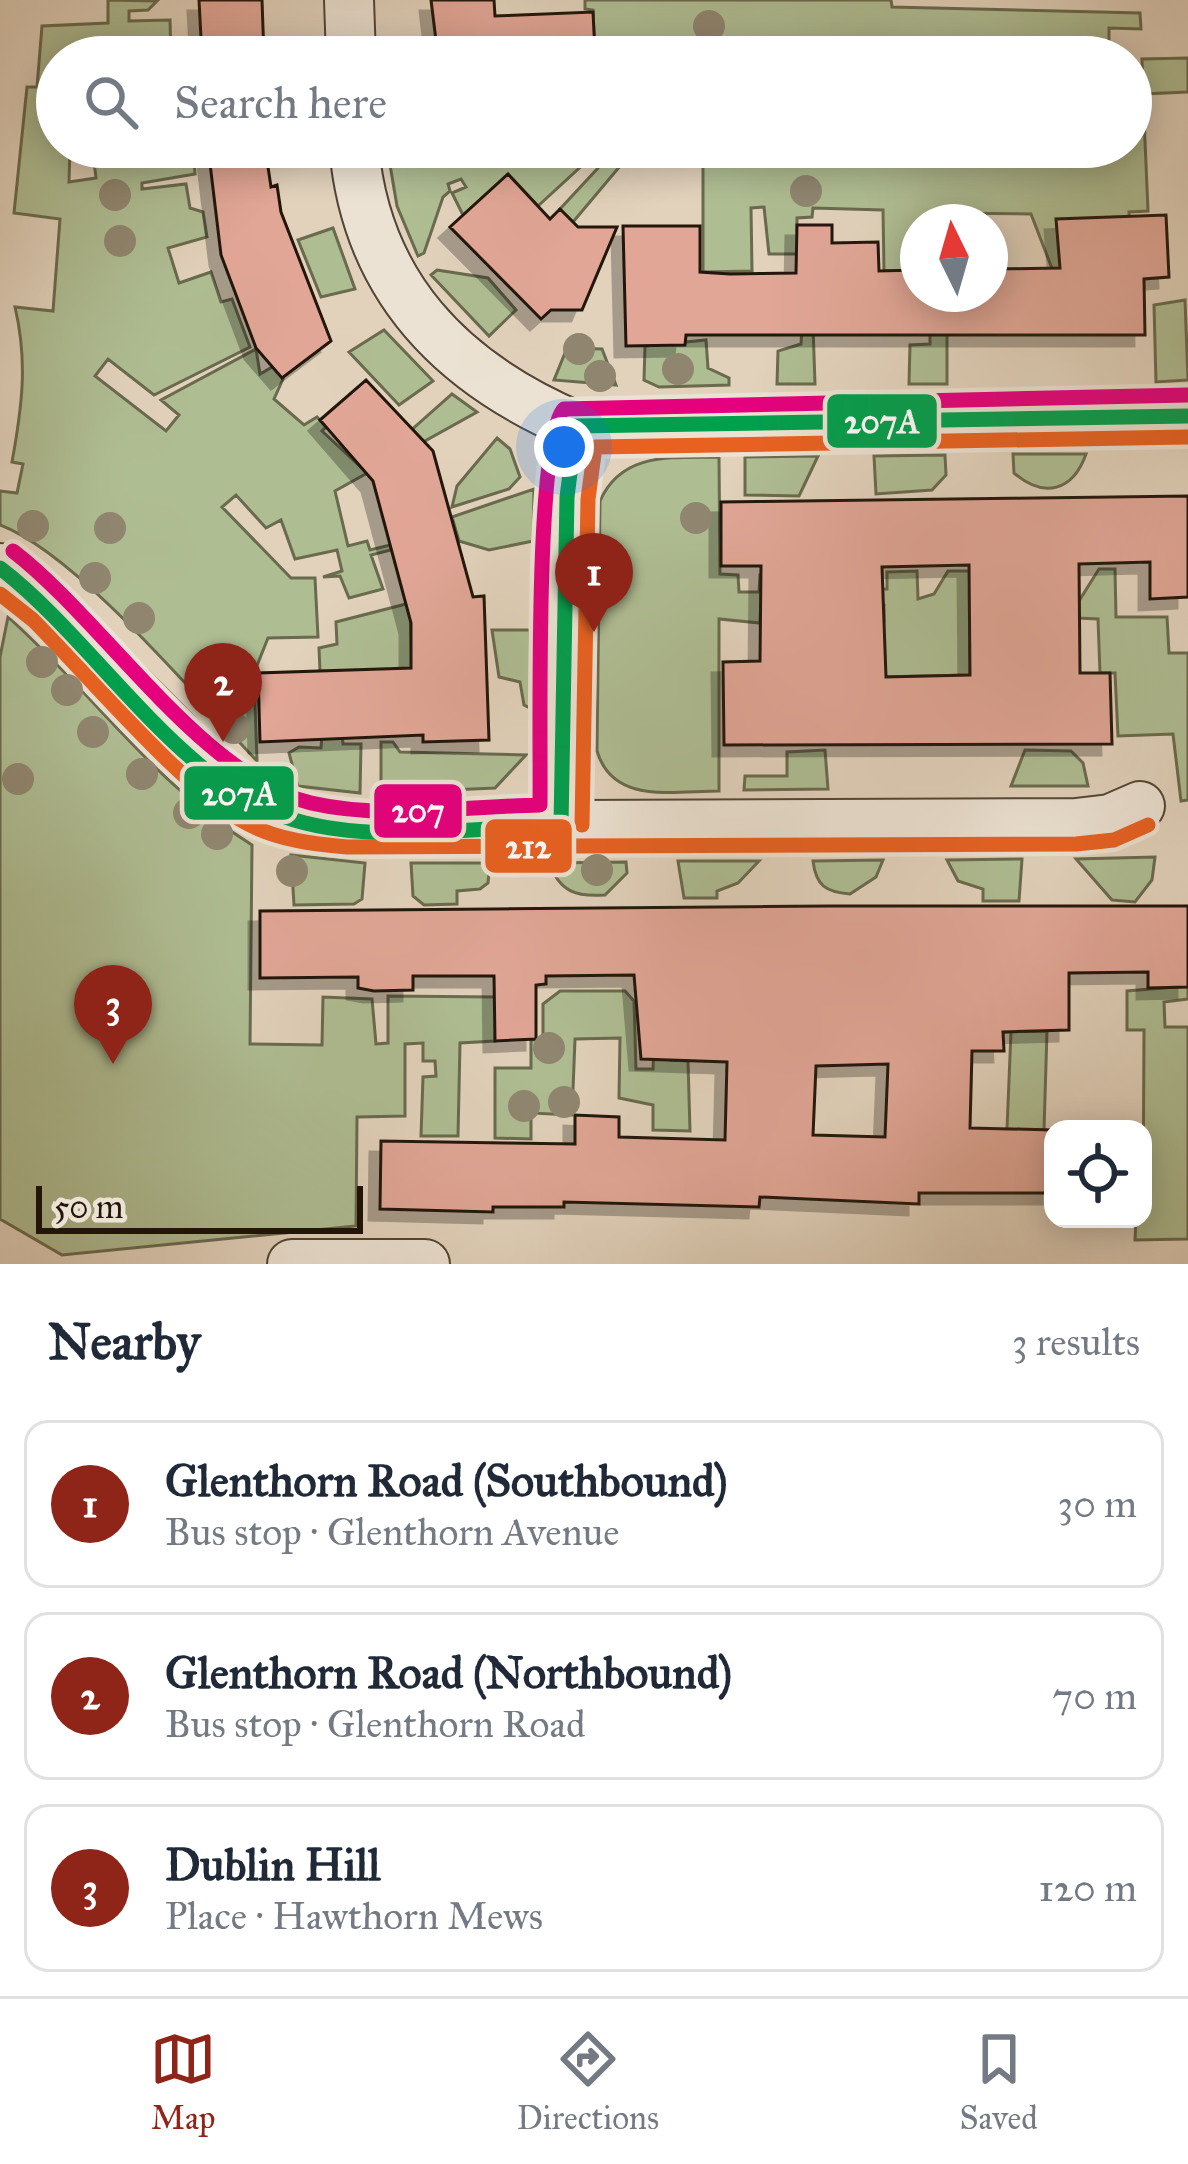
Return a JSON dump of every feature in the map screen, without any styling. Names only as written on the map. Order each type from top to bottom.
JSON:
[{"type":"street","points":[[350,0],[351,36]]},
{"type":"street","points":[[359,168],[380,259],[403,297],[473,366],[516,398],[576,426],[1188,416]]},
{"type":"street","points":[[561,825],[567,497],[576,426]]},
{"type":"street","points":[[0,568],[47,604],[198,759],[260,806],[303,822],[347,826],[1076,823],[1110,819],[1140,806]]},
{"type":"street","points":[[292,1264],[425,1264]]},
{"type":"green space","points":[[108,0],[157,1],[148,10],[129,11],[129,21],[170,20],[170,36],[41,36],[42,26],[108,23]]},
{"type":"green space","points":[[585,0],[891,0],[892,7],[1140,13],[1141,29],[1109,28],[1109,36],[594,36],[593,10],[585,9]]},
{"type":"green space","points":[[1188,58],[1188,92],[1152,94],[1152,59]]},
{"type":"green space","points":[[27,87],[36,87],[36,168],[69,168],[69,182],[96,178],[95,168],[195,168],[195,174],[142,183],[142,189],[186,184],[190,208],[203,212],[207,237],[168,248],[179,283],[211,272],[221,302],[232,299],[250,347],[154,395],[108,359],[95,376],[166,431],[179,415],[161,400],[256,349],[260,374],[274,366],[283,379],[274,399],[304,425],[317,417],[326,427],[322,431],[365,471],[452,394],[477,412],[335,491],[348,546],[367,541],[370,550],[390,545],[391,550],[371,555],[383,589],[349,598],[340,576],[323,577],[342,571],[337,550],[295,559],[281,520],[266,528],[236,495],[222,507],[291,578],[315,578],[318,637],[268,638],[254,673],[257,761],[99,596],[31,541],[0,525],[0,491],[17,493],[23,464],[12,462],[22,384],[15,307],[53,311],[60,219],[14,213]]},
{"type":"green space","points":[[391,168],[579,168],[538,206],[508,174],[463,215],[452,193],[466,187],[461,179],[448,184],[450,191],[443,197],[424,253],[418,256],[397,206]]},
{"type":"green space","points":[[598,168],[618,168],[573,222],[560,209]]},
{"type":"green space","points":[[703,168],[1146,168],[1148,211],[1129,212],[1130,237],[1053,271],[1031,214],[1008,214],[1008,204],[900,204],[900,271],[884,271],[883,210],[813,208],[812,217],[797,218],[797,231],[812,254],[769,254],[764,207],[751,208],[752,271],[703,272]]},
{"type":"green space","points":[[333,228],[355,289],[321,297],[298,240]]},
{"type":"green space","points":[[437,270],[488,278],[516,310],[489,336],[431,275]]},
{"type":"green space","points":[[1185,300],[1188,380],[1156,382],[1154,305]]},
{"type":"green space","points":[[802,326],[813,326],[815,384],[777,384],[778,351],[801,344]]},
{"type":"green space","points":[[930,327],[947,327],[947,384],[909,384],[910,345],[930,344]]},
{"type":"green space","points":[[384,330],[433,381],[399,405],[349,352]]},
{"type":"green space","points":[[706,340],[708,368],[729,378],[729,385],[659,387],[644,380],[645,346]]},
{"type":"green space","points":[[567,348],[602,349],[616,385],[554,380]]},
{"type":"green space","points":[[497,438],[510,449],[520,477],[509,489],[452,507],[457,486]]},
{"type":"green space","points":[[1013,454],[1086,454],[1065,483],[1047,488],[1014,473]]},
{"type":"green space","points":[[945,455],[946,475],[932,490],[876,494],[874,456]]},
{"type":"green space","points":[[818,456],[799,496],[745,495],[745,457]]},
{"type":"green space","points":[[719,457],[720,574],[738,575],[739,592],[759,592],[760,575],[785,573],[761,595],[760,623],[719,619],[719,791],[647,791],[616,780],[597,751],[600,501],[621,473],[635,465],[667,458]]},
{"type":"green space","points":[[534,489],[533,541],[489,550],[459,541],[452,517]]},
{"type":"green space","points":[[1099,569],[1115,569],[1116,617],[1167,617],[1169,653],[1188,653],[1188,800],[1181,801],[1173,734],[1118,736],[1115,673],[1100,673],[1098,619],[1078,618],[1079,601]]},
{"type":"green space","points":[[917,571],[918,599],[934,594],[948,571],[970,571],[970,675],[876,677],[877,621],[884,621],[884,605],[857,590],[887,589],[887,572]]},
{"type":"green space","points":[[410,603],[412,672],[320,671],[319,648],[337,644],[336,622]]},
{"type":"green space","points":[[8,617],[185,795],[252,845],[250,1044],[322,1045],[323,997],[372,999],[376,1044],[388,1043],[388,996],[497,997],[495,1041],[460,1043],[458,1136],[421,1136],[423,1077],[436,1076],[435,1061],[423,1061],[423,1043],[405,1044],[405,1116],[357,1117],[356,1226],[62,1255],[0,1219],[0,657]]},
{"type":"green space","points":[[492,630],[530,630],[530,708],[524,705],[520,682],[499,677]]},
{"type":"green space","points":[[342,734],[343,744],[361,744],[360,793],[298,786],[289,753],[299,747],[321,748],[322,735]]},
{"type":"green space","points":[[381,742],[393,742],[400,752],[526,755],[495,788],[381,793]]},
{"type":"green space","points":[[825,750],[828,789],[744,790],[745,776],[787,776],[787,752]]},
{"type":"green space","points":[[1025,750],[1071,751],[1083,763],[1088,786],[1011,786]]},
{"type":"green space","points":[[291,855],[365,863],[362,899],[354,904],[294,905]]},
{"type":"green space","points":[[1155,857],[1152,880],[1135,902],[1112,900],[1076,859]]},
{"type":"green space","points":[[1022,859],[1019,901],[983,901],[983,889],[958,881],[947,860]]},
{"type":"green space","points":[[883,860],[876,877],[850,894],[824,886],[813,861]]},
{"type":"green space","points":[[678,861],[759,861],[738,883],[717,891],[717,898],[684,898]]},
{"type":"green space","points":[[626,862],[627,873],[605,895],[577,893],[564,886],[549,863]]},
{"type":"green space","points":[[411,863],[490,863],[488,883],[480,889],[457,891],[457,904],[424,905],[413,896]]},
{"type":"green space","points":[[1188,986],[1188,999],[1164,1002],[1165,1027],[1188,1027],[1188,1239],[1135,1240],[1136,1228],[1152,1228],[1152,1120],[1144,1120],[1144,1030],[1127,1030],[1127,991]]},
{"type":"green space","points":[[560,991],[625,991],[634,1001],[636,1069],[653,1069],[654,1043],[670,1060],[688,1061],[690,1131],[653,1130],[653,1105],[619,1098],[620,1038],[575,1039],[572,1115],[531,1113],[531,1139],[495,1138],[495,1068],[531,1068],[531,1040],[543,1039],[543,1004]]},
{"type":"green space","points":[[1047,1031],[1044,1130],[1007,1129],[1011,1032],[982,1032]]},
{"type":"building","points":[[199,0],[262,0],[263,36],[201,36]]},
{"type":"building","points":[[431,0],[494,0],[495,16],[593,12],[594,36],[435,36]]},
{"type":"building","points":[[211,168],[268,168],[271,187],[277,185],[281,212],[331,341],[282,378],[256,348],[221,255]]},
{"type":"building","points":[[508,174],[550,219],[560,209],[578,227],[617,227],[582,310],[551,310],[541,319],[450,227]]},
{"type":"building","points":[[1166,215],[1169,277],[1144,279],[1145,335],[686,335],[685,345],[626,346],[623,226],[700,226],[700,272],[730,274],[796,273],[797,225],[832,225],[832,243],[878,242],[879,271],[900,270],[900,312],[1008,312],[1008,269],[1060,268],[1056,219]]},
{"type":"building","points":[[366,380],[433,451],[473,597],[484,596],[489,740],[423,742],[423,735],[260,742],[258,673],[411,668],[411,623],[373,481],[320,420]]},
{"type":"building","points":[[1188,496],[1188,597],[1150,599],[1150,562],[1079,564],[1080,673],[1110,673],[1112,744],[724,745],[723,662],[760,661],[761,566],[721,566],[721,502]],"holes":[[[969,565],[970,675],[886,677],[882,567]]]},
{"type":"building","points":[[1188,906],[1188,987],[1148,988],[1148,972],[1069,973],[1069,1030],[1003,1032],[1004,1051],[972,1051],[970,1128],[1044,1130],[1044,1193],[919,1193],[919,1204],[760,1197],[759,1207],[564,1202],[564,1207],[493,1207],[493,1212],[380,1209],[381,1141],[575,1144],[575,1115],[619,1117],[619,1137],[725,1140],[727,1062],[641,1059],[634,975],[546,976],[546,984],[536,985],[536,1039],[495,1041],[494,976],[413,976],[413,990],[374,991],[358,988],[358,977],[260,978],[260,911]],"holes":[[[888,1064],[885,1137],[813,1135],[816,1066]]]},
{"type":"transit line","name":"207","points":[[13,551],[193,730],[271,788],[311,803],[368,811],[540,805],[543,532],[554,432],[564,409],[1188,395]]},
{"type":"transit line","name":"207A","points":[[576,426],[1188,416]]},
{"type":"transit line","name":"207A","points":[[561,825],[567,497],[576,426]]},
{"type":"transit line","name":"212","points":[[582,825],[588,499],[595,447],[1188,437]]},
{"type":"transit line","name":"207A","points":[[0,568],[181,749],[261,807],[305,823],[368,832],[561,825]]},
{"type":"transit line","name":"212","points":[[0,594],[33,620],[195,786],[248,824],[296,840],[347,847],[1076,844],[1114,840],[1148,825]]},
{"type":"place","name":"Glenthorn Road (Southbound)","points":[[594,632]]},
{"type":"place","name":"Glenthorn Road (Northbound)","points":[[223,742]]},
{"type":"place","name":"Dublin Hill","points":[[113,1064]]}]
